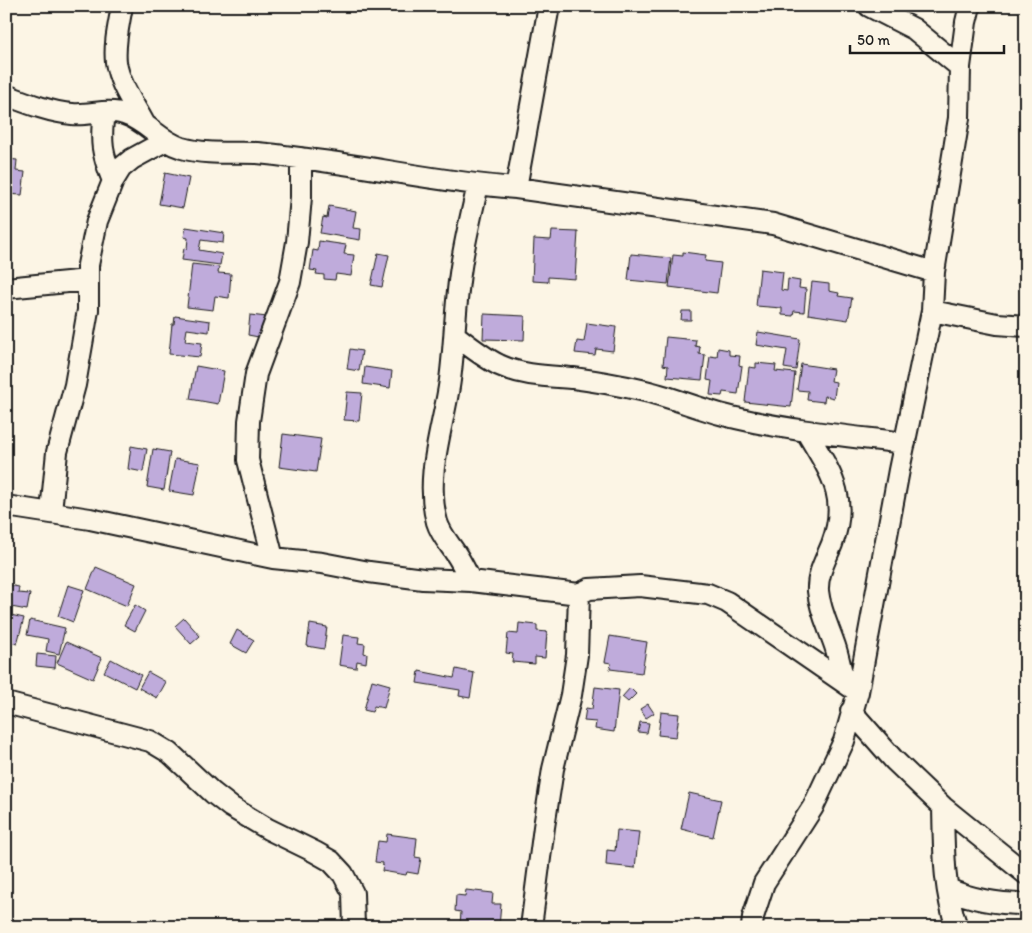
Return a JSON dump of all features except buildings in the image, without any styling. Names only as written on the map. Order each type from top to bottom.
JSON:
[{"type":"street","points":[[122,6],[116,48],[116,63],[123,85],[144,123]]},
{"type":"street","points":[[516,188],[549,6]]},
{"type":"street","points":[[869,6],[914,29],[960,67]]},
{"type":"street","points":[[752,927],[753,917],[764,883],[813,807],[844,741],[851,711],[851,687],[932,311],[934,272],[959,118],[960,67],[970,6]]},
{"type":"street","points":[[6,96],[55,111],[72,114],[88,115],[114,112],[125,114],[144,123],[165,141],[202,152],[257,153],[301,158],[478,185],[516,188],[773,224],[934,272]]},
{"type":"street","points":[[104,112],[101,133],[102,150],[113,181]]},
{"type":"street","points":[[51,512],[57,452],[75,385],[88,310],[88,265],[97,221],[113,181],[121,168],[132,159],[165,141]]},
{"type":"street","points":[[273,558],[248,460],[249,420],[256,374],[290,282],[297,242],[301,197],[301,158]]},
{"type":"street","points":[[472,581],[442,535],[433,503],[436,450],[446,410],[461,267],[478,185]]},
{"type":"street","points":[[6,288],[88,280]]},
{"type":"street","points":[[932,311],[997,324],[1026,326]]},
{"type":"street","points":[[455,335],[480,354],[500,365],[517,371],[543,376],[573,378],[646,391],[735,418],[806,430],[905,443]]},
{"type":"street","points":[[806,430],[834,479],[838,495],[840,512],[832,543],[823,563],[818,590],[822,614],[851,687]]},
{"type":"street","points":[[6,506],[51,512],[273,558],[322,563],[369,572],[423,579],[472,581],[578,594],[589,589],[640,586],[708,594],[727,602],[851,687]]},
{"type":"street","points":[[532,927],[553,769],[571,695],[576,663],[578,594]]},
{"type":"street","points":[[6,703],[150,741],[170,753],[213,793],[231,806],[268,829],[331,862],[343,874],[353,893],[354,927]]},
{"type":"street","points":[[851,711],[894,760],[943,807],[1026,874]]},
{"type":"street","points":[[943,807],[945,869],[956,927]]},
{"type":"street","points":[[948,889],[967,897],[1026,904]]}]
